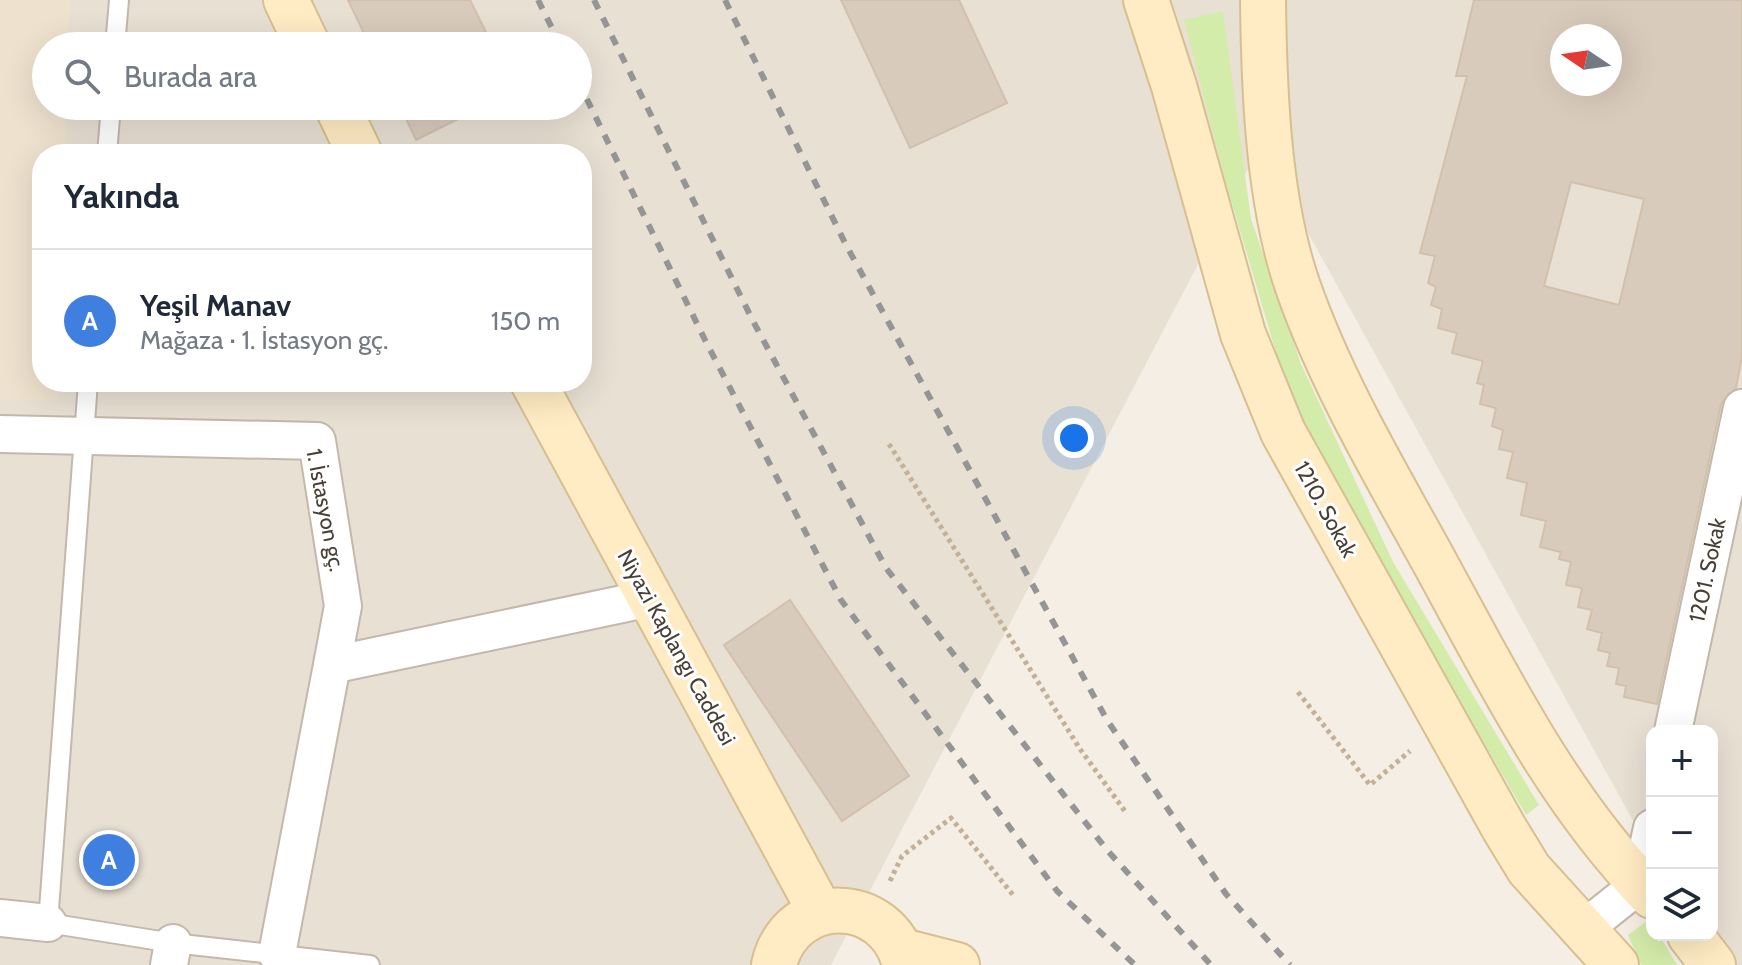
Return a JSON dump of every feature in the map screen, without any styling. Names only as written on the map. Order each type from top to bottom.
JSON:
[{"type":"street","points":[[286,0],[301,32]]},
{"type":"street","name":"1210. Sokak","points":[[1146,0],[1174,86],[1243,334],[1283,432],[1529,869],[1586,927],[1616,965]]},
{"type":"street","points":[[1263,0],[1264,101],[1280,210],[1303,299],[1338,382],[1507,698],[1569,795],[1646,890],[1586,927]]},
{"type":"street","points":[[344,120],[355,144]]},
{"type":"street","name":"Niyazi Kaplangı Caddesi","points":[[538,392],[821,913]]},
{"type":"street","name":"1201. Sokak","points":[[1674,725],[1742,408]]},
{"type":"street","points":[[0,434],[83,438]]},
{"type":"street","name":"1. İstasyon gç.","points":[[83,438],[317,441],[343,606],[277,954]]},
{"type":"street","points":[[332,665],[651,598]]},
{"type":"street","points":[[774,965],[789,933],[806,919],[821,913],[850,911],[872,917],[890,932],[904,958],[957,965]]},
{"type":"street","points":[[0,918],[48,923]]},
{"type":"street","points":[[1695,941],[1713,965]]},
{"type":"lane","points":[[116,32],[119,0]]},
{"type":"lane","points":[[108,144],[110,120]]},
{"type":"lane","points":[[87,392],[48,923],[171,954],[277,954],[370,965]]},
{"type":"path","points":[[889,444],[1080,749],[1127,814]]},
{"type":"path","points":[[1298,692],[1370,785]]},
{"type":"path","points":[[872,917],[902,856],[951,818],[1013,895]]},
{"type":"shaded area","points":[[0,0],[1742,0],[1742,965],[1712,965],[1712,941],[1718,941],[1718,725],[1646,725],[1646,844],[1260,146],[831,965],[0,965]]},
{"type":"shaded area","points":[[0,0],[70,0],[69,32],[32,32],[32,120],[66,120],[65,144],[32,144],[32,392],[59,392],[59,400],[0,399]]},
{"type":"green space","points":[[1223,11],[1251,219],[1301,364],[1393,562],[1539,805],[1526,815],[1353,519],[1287,390],[1226,183],[1184,20]]},
{"type":"green space","points":[[1646,922],[1646,941],[1663,941],[1677,965],[1641,965],[1628,935]]},
{"type":"building","points":[[348,0],[470,0],[486,32],[363,32]]},
{"type":"building","points":[[841,0],[959,0],[1007,103],[910,148]]},
{"type":"building","points":[[1474,0],[1742,0],[1742,356],[1736,388],[1721,404],[1657,704],[1624,697],[1626,686],[1616,684],[1619,668],[1607,666],[1610,653],[1598,650],[1602,633],[1587,629],[1592,610],[1578,607],[1582,588],[1566,585],[1571,562],[1559,559],[1561,552],[1540,547],[1546,521],[1521,515],[1527,483],[1507,478],[1513,452],[1499,449],[1503,430],[1492,426],[1496,408],[1480,404],[1484,385],[1477,383],[1483,361],[1452,353],[1457,333],[1438,328],[1442,309],[1431,305],[1436,287],[1428,283],[1435,256],[1420,253],[1467,76],[1456,76]],"holes":[[[1571,182],[1644,199],[1619,305],[1544,286]]]},
{"type":"building","points":[[407,120],[456,120],[416,140]]},
{"type":"building","points":[[790,600],[909,776],[842,821],[724,645]]},
{"type":"railway","points":[[538,0],[554,32]]},
{"type":"railway","points":[[594,0],[753,321],[886,568],[1107,850],[1211,965]]},
{"type":"railway","points":[[725,0],[846,245],[1107,720],[1226,894],[1290,965]]},
{"type":"railway","points":[[592,110],[706,342],[841,600],[1057,891],[1135,965]]},
{"type":"place","name":"Yeşil Manav","points":[[109,860]]}]
